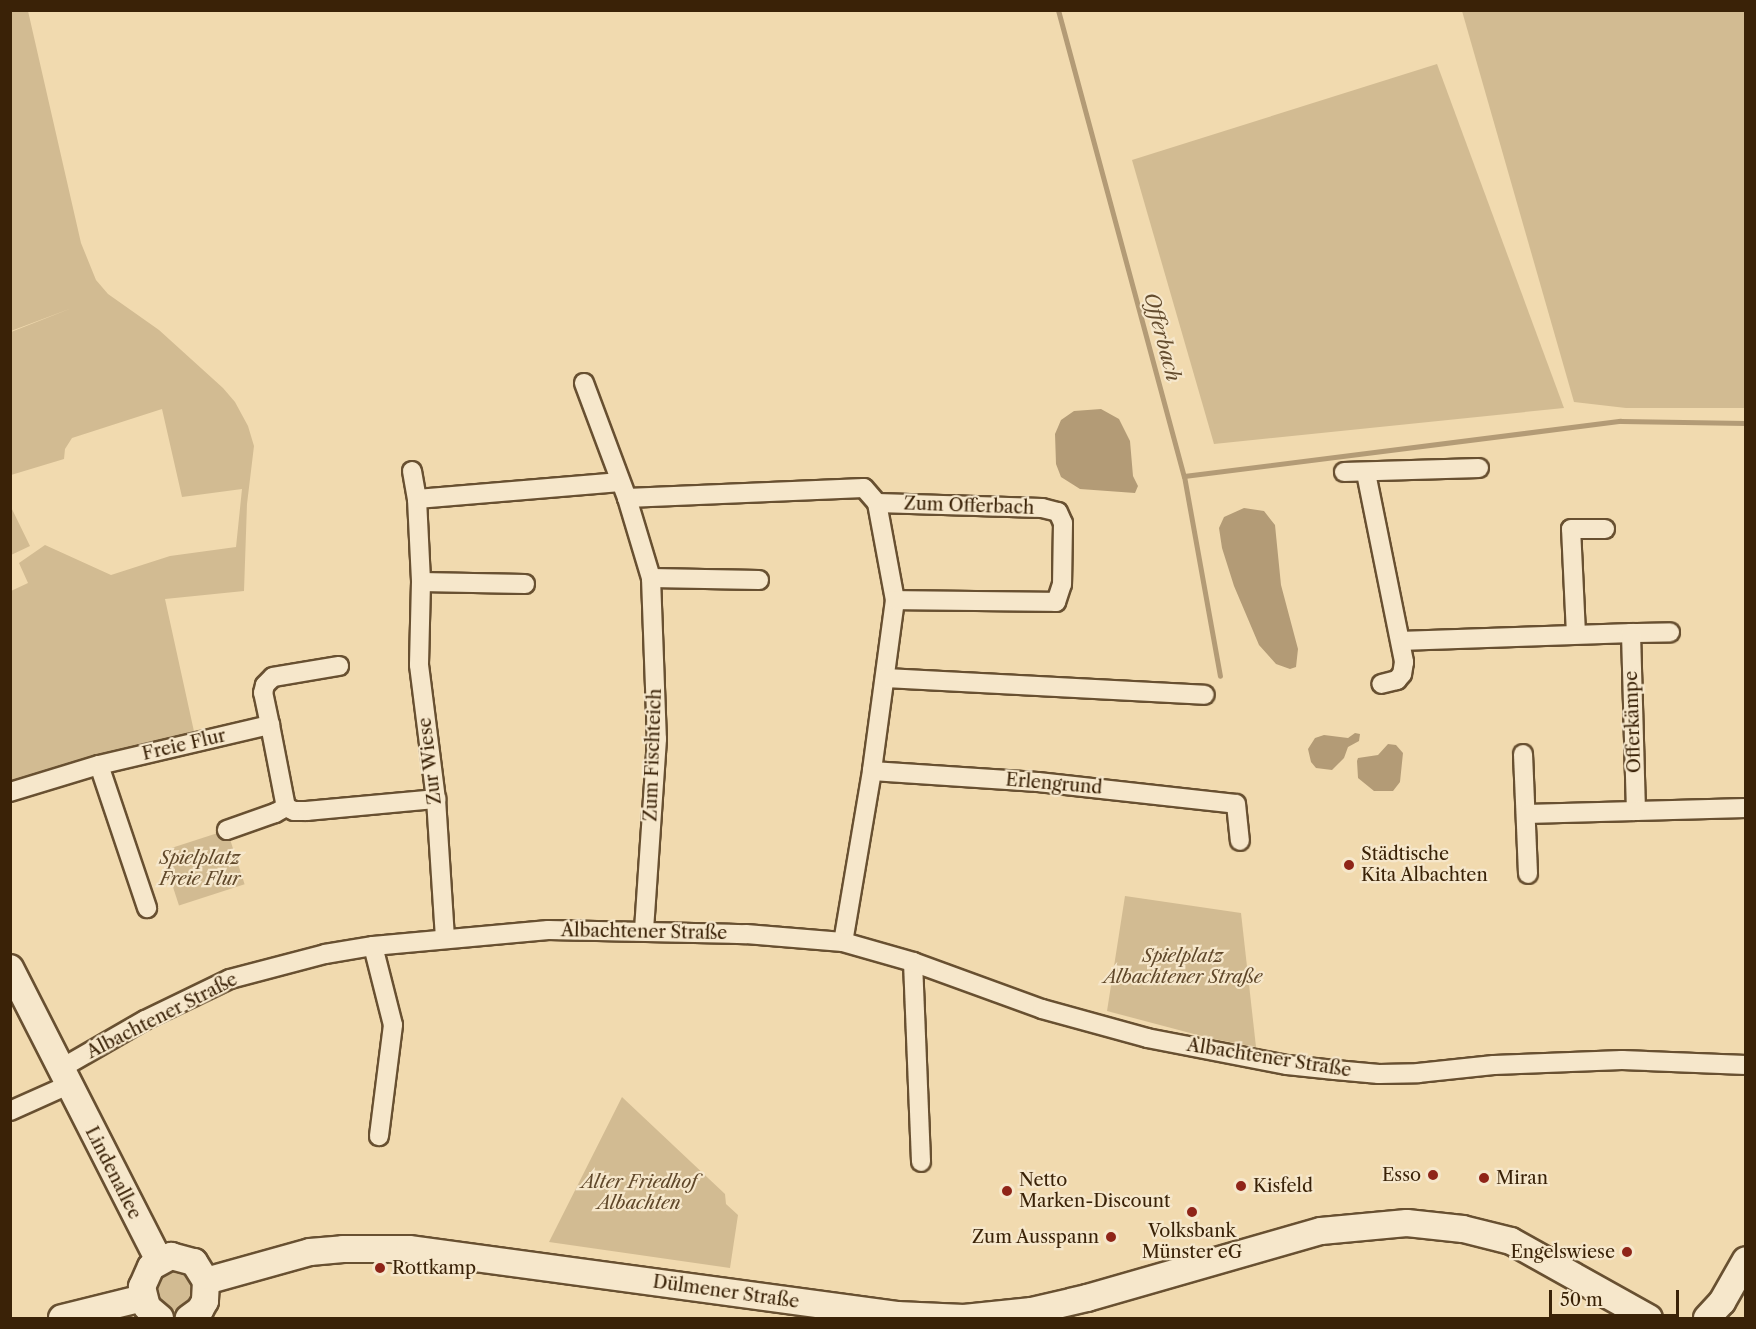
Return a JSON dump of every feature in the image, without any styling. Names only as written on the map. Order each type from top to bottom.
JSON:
[{"type":"main road","name":"Lindenallee","points":[[10,968],[159,1260]]},
{"type":"main road","name":"Dülmener Straße","points":[[206,1281],[310,1252],[343,1249],[409,1249],[897,1315],[964,1318],[1032,1311],[1087,1298],[1321,1231],[1407,1223],[1463,1229],[1511,1241],[1649,1318]]},
{"type":"main road","points":[[160,1318],[147,1307],[143,1298],[144,1276],[159,1260],[183,1257],[194,1262],[206,1281],[205,1301],[190,1318]]},
{"type":"main road","points":[[1707,1318],[1722,1302],[1746,1260]]},
{"type":"main road","points":[[62,1318],[143,1298]]},
{"type":"street","name":"Zum Fischteich","points":[[584,383],[623,490],[651,578],[657,739],[644,931]]},
{"type":"street","points":[[1344,472],[1479,468]]},
{"type":"street","name":"Zur Wiese","points":[[412,471],[417,499],[421,582],[419,664],[436,799],[445,939]]},
{"type":"street","points":[[1366,473],[1404,662],[1402,674],[1397,680],[1381,684]]},
{"type":"street","name":"Zum Offerbach","points":[[623,490],[864,488],[878,503],[895,600],[872,771],[843,942]]},
{"type":"street","points":[[417,499],[623,490]]},
{"type":"street","name":"Zum Offerbach","points":[[878,503],[1042,508],[1058,512],[1063,523],[1062,584],[1056,602],[895,600]]},
{"type":"street","points":[[1576,634],[1571,529],[1605,529]]},
{"type":"street","points":[[651,578],[759,580]]},
{"type":"street","points":[[421,582],[525,584]]},
{"type":"street","points":[[1401,641],[1670,632]]},
{"type":"street","name":"Offerkämpe","points":[[1631,633],[1636,811]]},
{"type":"street","points":[[286,807],[263,693],[265,685],[273,677],[339,666]]},
{"type":"street","points":[[885,678],[1205,695]]},
{"type":"street","name":"Freie Flur","points":[[10,792],[99,765],[270,725]]},
{"type":"street","points":[[1523,754],[1528,874]]},
{"type":"street","points":[[99,765],[147,908]]},
{"type":"street","name":"Erlengrund","points":[[872,771],[1038,782],[1236,804],[1240,841]]},
{"type":"street","points":[[286,807],[294,811],[307,812],[436,799]]},
{"type":"street","points":[[227,830],[286,807]]},
{"type":"street","points":[[1526,814],[1746,808]]},
{"type":"street","name":"Albachtener Straße","points":[[64,1077],[145,1020],[230,979],[325,954],[373,946],[548,930],[746,934],[843,942],[913,962],[1042,1009],[1147,1038],[1297,1066],[1379,1074],[1622,1060],[1746,1065]]},
{"type":"street","points":[[373,946],[393,1025],[379,1136]]},
{"type":"street","points":[[913,962],[921,1162]]},
{"type":"street","points":[[10,1111],[64,1077]]},
{"type":"green space","points":[[11,11],[28,11],[81,243],[96,280],[108,294],[159,330],[223,388],[235,402],[248,426],[254,446],[247,504],[244,591],[165,599],[195,736],[11,785],[11,591],[28,583],[19,563],[45,545],[111,575],[170,556],[236,547],[242,489],[182,497],[162,409],[72,438],[65,449],[64,459],[11,475],[11,332],[72,308],[11,331]]},
{"type":"green space","points":[[1462,11],[1745,11],[1745,408],[1626,408],[1574,402]]},
{"type":"green space","points":[[1437,64],[1564,408],[1214,444],[1132,160]]},
{"type":"green space","points":[[10,505],[30,546],[11,555],[11,541]]},
{"type":"green space","name":"Spielplatz Freie Flur","points":[[227,830],[245,884],[179,906],[161,851]]},
{"type":"green space","name":"Spielplatz Albachtener Straße","points":[[1125,896],[1241,913],[1256,1047],[1209,1038],[1107,1011]]},
{"type":"green space","name":"Alter Friedhof Albachten","points":[[622,1097],[725,1194],[726,1204],[738,1215],[730,1268],[549,1242]]},
{"type":"green space","points":[[174,1270],[188,1276],[194,1290],[188,1304],[174,1310],[160,1304],[154,1290],[160,1276]]},
{"type":"shaded area","points":[[1101,409],[1119,419],[1130,441],[1133,476],[1138,486],[1135,493],[1080,489],[1061,477],[1056,464],[1055,434],[1061,420],[1074,411]]},
{"type":"shaded area","points":[[1244,508],[1264,511],[1275,525],[1281,585],[1298,649],[1296,667],[1290,669],[1276,664],[1259,645],[1234,586],[1222,548],[1219,528],[1224,517]]},
{"type":"shaded area","points":[[1355,733],[1360,734],[1359,741],[1348,747],[1344,758],[1332,770],[1316,768],[1311,762],[1308,749],[1315,738],[1324,735],[1348,738]]},
{"type":"shaded area","points":[[1388,744],[1396,745],[1403,753],[1400,782],[1393,791],[1374,791],[1358,778],[1357,761],[1358,758],[1378,755]]},
{"type":"waterway","name":"Offerbach","points":[[1058,10],[1184,476],[1220,676]]},
{"type":"waterway","points":[[1184,476],[1621,421],[1746,423]]},
{"type":"place","name":"Städtische Kita Albachten","points":[[1349,865]]},
{"type":"place","name":"Esso","points":[[1433,1175]]},
{"type":"place","name":"Miran","points":[[1484,1178]]},
{"type":"place","name":"Kisfeld","points":[[1241,1186]]},
{"type":"place","name":"Netto Marken-Discount","points":[[1007,1191]]},
{"type":"place","name":"Volksbank Münster eG","points":[[1192,1212]]},
{"type":"place","name":"Zum Ausspann","points":[[1111,1237]]},
{"type":"place","name":"Engelswiese","points":[[1627,1252]]},
{"type":"place","name":"Rottkamp","points":[[380,1268]]}]
